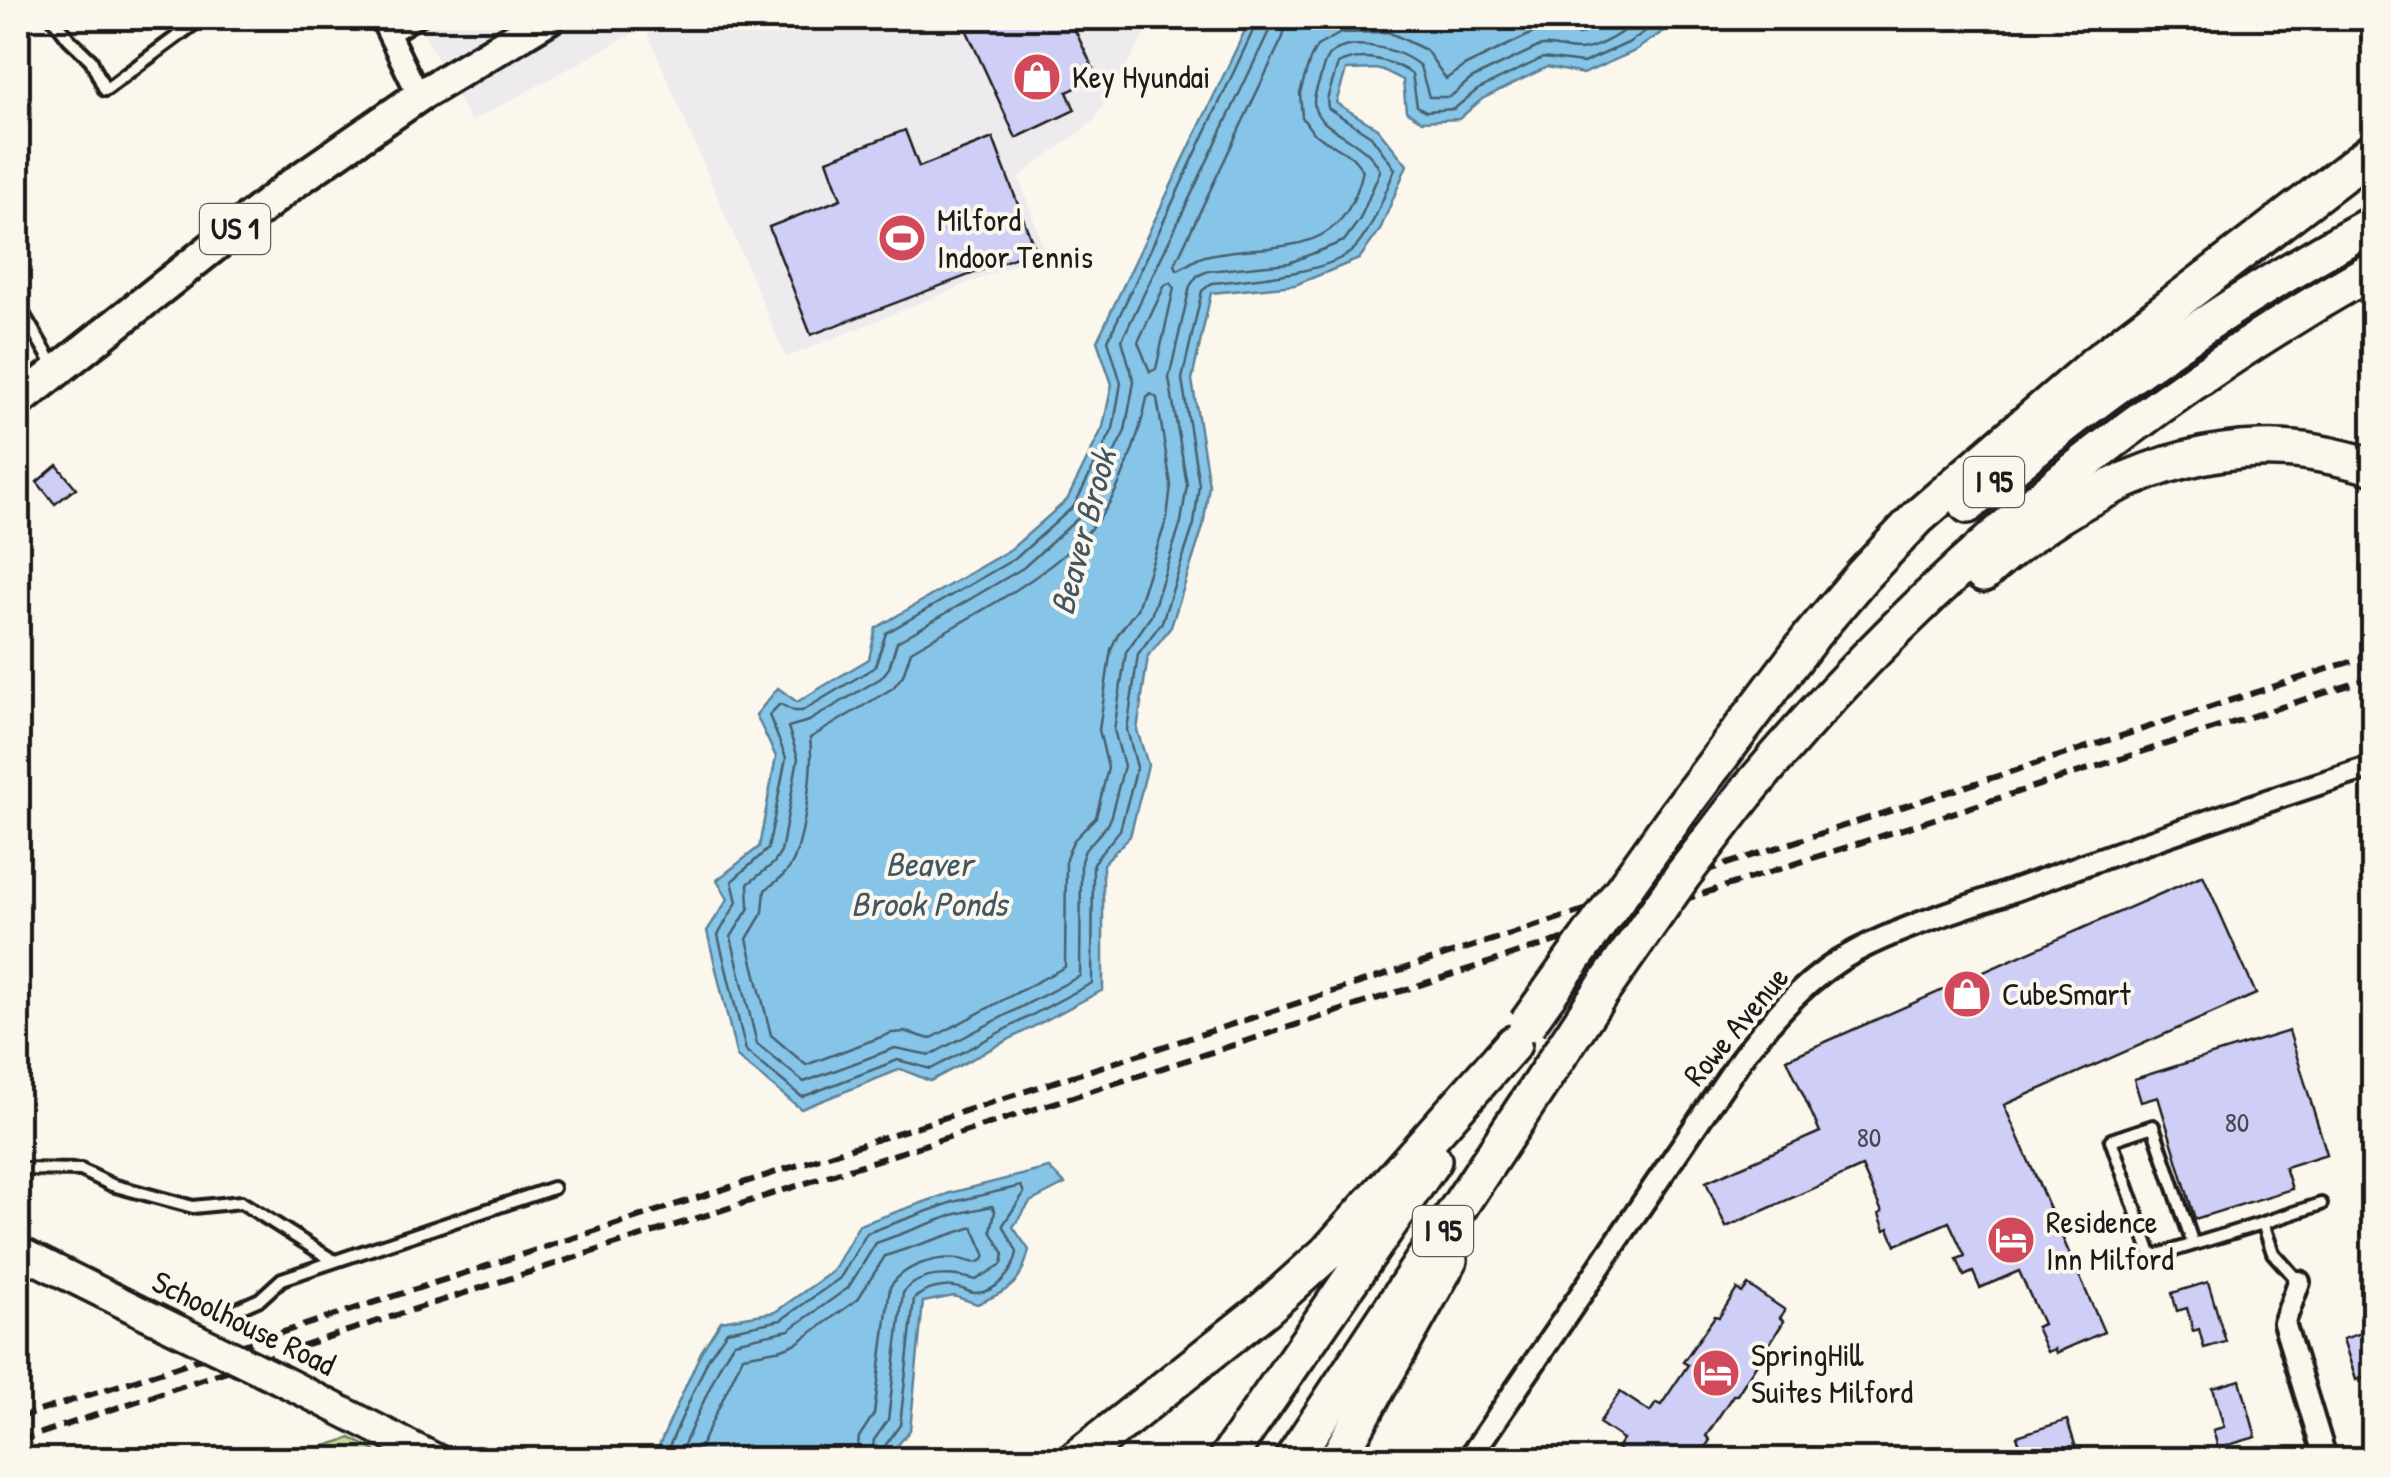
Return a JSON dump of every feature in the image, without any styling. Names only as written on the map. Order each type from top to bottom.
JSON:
[{"type":"highway","points":[[1676,814],[1813,634],[1918,517],[2094,365],[2374,150]]},
{"type":"highway","name":"I 95","points":[[1226,1460],[1676,814],[1824,643],[1990,486],[2111,389],[2306,261],[2374,223]]},
{"type":"highway","name":"I 95","points":[[1292,1460],[1594,1002],[1683,875],[1832,692],[1896,626],[2039,497],[2191,382],[2374,269]]},
{"type":"highway","points":[[1747,792],[1990,568],[2042,528],[2102,491],[2158,467],[2262,448],[2326,454],[2374,466]]},
{"type":"highway","points":[[1075,1460],[1266,1308],[1328,1252],[1520,1034]]},
{"type":"highway","points":[[1337,1460],[1472,1219],[1545,1076]]},
{"type":"main road","name":"US 1","points":[[18,402],[292,185],[419,96],[549,18]]},
{"type":"main road","name":"Schoolhouse Road","points":[[18,1251],[438,1460]]},
{"type":"street","points":[[385,27],[419,96]]},
{"type":"street","name":"Rowe Avenue","points":[[1468,1460],[1745,1053],[1784,1005],[1815,978],[1856,951],[1896,934],[2126,849],[2374,766]]},
{"type":"street","points":[[2299,1282],[2284,1323],[2326,1460]]},
{"type":"lane","points":[[53,18],[91,60],[106,90],[202,18]]},
{"type":"lane","points":[[385,27],[423,18]]},
{"type":"lane","points":[[18,185],[22,194],[18,197]]},
{"type":"lane","points":[[18,305],[57,371]]},
{"type":"lane","points":[[2193,1244],[2152,1126],[2111,1140],[2152,1257],[2321,1204]]},
{"type":"lane","points":[[18,1169],[81,1170],[112,1185],[193,1207],[242,1202],[334,1261]]},
{"type":"lane","points":[[235,1310],[260,1298],[282,1279],[553,1188]]},
{"type":"lane","points":[[2263,1223],[2273,1253],[2299,1282]]},
{"type":"shaded area","points":[[415,18],[1155,18],[1093,122],[1019,177],[1045,252],[786,358],[645,27],[471,122]]},
{"type":"green space","points":[[351,1438],[375,1451],[366,1459],[282,1459]]},
{"type":"water","name":"Beaver Brook Ponds","points":[[1251,18],[1683,18],[1633,52],[1583,74],[1547,67],[1482,99],[1459,119],[1422,121],[1406,111],[1403,80],[1381,69],[1346,70],[1336,103],[1377,128],[1407,165],[1380,230],[1359,259],[1295,285],[1211,293],[1192,380],[1209,485],[1203,527],[1171,627],[1148,656],[1137,730],[1148,765],[1130,836],[1103,864],[1103,990],[930,1081],[901,1069],[801,1109],[737,1057],[707,931],[728,899],[717,880],[759,847],[776,757],[756,715],[778,688],[797,702],[869,659],[876,628],[1011,549],[1067,500],[1103,427],[1112,384],[1097,341]]},
{"type":"water","points":[[1049,1168],[1065,1184],[1030,1202],[1013,1227],[1029,1250],[1022,1272],[1012,1285],[977,1304],[954,1296],[923,1302],[910,1430],[894,1450],[893,1459],[653,1459],[701,1352],[721,1321],[775,1312],[833,1271],[859,1225],[950,1193]]},
{"type":"building","name":"Key Hyundai","points":[[961,18],[1102,18],[1075,30],[1093,68],[1084,73],[1088,82],[1067,92],[1075,110],[1016,138]]},
{"type":"building","name":"Milford Indoor Tennis","points":[[905,130],[919,167],[993,138],[1035,250],[811,335],[769,227],[841,199],[827,160]]},
{"type":"building","points":[[57,465],[76,488],[55,504],[37,482]]},
{"type":"building","points":[[2203,875],[2256,994],[2004,1105],[2104,1332],[2056,1353],[2055,1349],[2047,1352],[2036,1327],[2043,1324],[2019,1271],[1980,1288],[1973,1272],[1964,1276],[1957,1259],[1965,1256],[1949,1222],[1896,1245],[1889,1228],[1885,1230],[1879,1214],[1882,1212],[1862,1167],[1726,1227],[1706,1182],[1820,1132],[1787,1059]]},
{"type":"building","points":[[2289,1031],[2327,1154],[2285,1167],[2292,1189],[2195,1219],[2158,1097],[2141,1102],[2134,1079]]},
{"type":"building","points":[[2208,1282],[2226,1342],[2204,1348],[2199,1329],[2193,1331],[2187,1308],[2177,1311],[2172,1293]]},
{"type":"building","name":"SpringHill Suites Milford","points":[[1748,1285],[1785,1310],[1780,1318],[1784,1321],[1706,1436],[1710,1440],[1705,1448],[1721,1460],[1633,1460],[1617,1448],[1623,1439],[1599,1423],[1620,1392],[1650,1412],[1656,1403],[1661,1405],[1688,1365],[1683,1362],[1715,1316],[1719,1317],[1737,1289],[1742,1293]]},
{"type":"building","points":[[2374,1329],[2374,1375],[2356,1380],[2343,1339]]},
{"type":"building","points":[[2240,1380],[2256,1437],[2218,1448],[2213,1430],[2224,1427],[2213,1388]]},
{"type":"building","points":[[2067,1420],[2080,1460],[2025,1460],[2017,1436]]},
{"type":"railway","points":[[18,1418],[2374,654]]},
{"type":"railway","points":[[18,1441],[307,1344],[2374,677]]},
{"type":"place","name":"Key Hyundai","points":[[1037,77]]},
{"type":"place","name":"Milford Indoor Tennis","points":[[902,238]]},
{"type":"place","name":"CubeSmart","points":[[1967,994]]},
{"type":"place","name":"Residence Inn Milford","points":[[2011,1240]]},
{"type":"place","name":"SpringHill Suites Milford","points":[[1716,1373]]},
{"type":"water label","name":"Beaver Brook","points":[[1083,532]]}]
